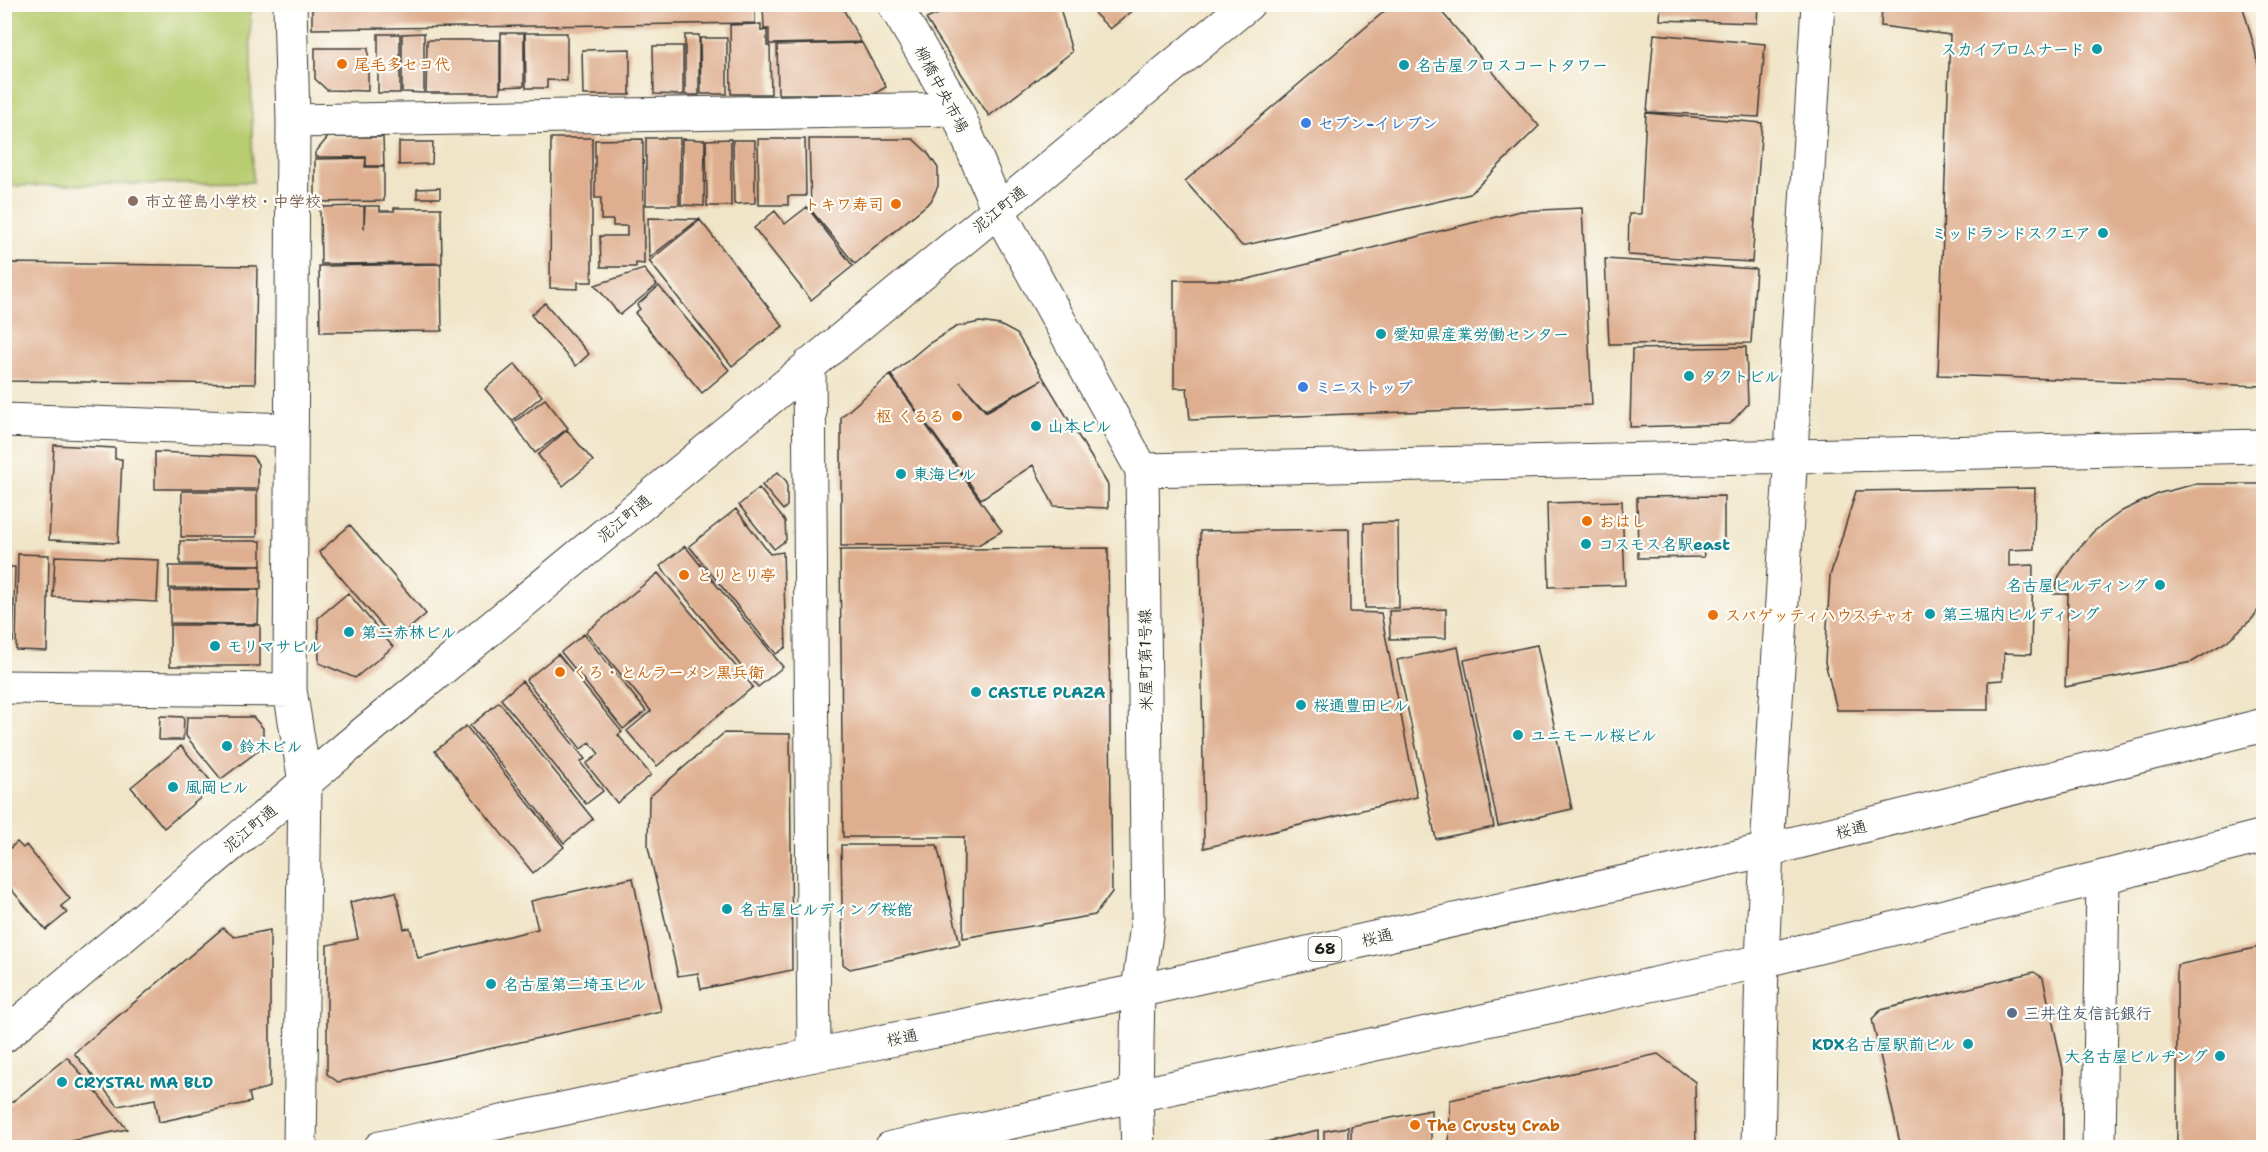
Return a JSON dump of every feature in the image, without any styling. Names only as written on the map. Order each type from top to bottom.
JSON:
[{"type":"street","points":[[290,4],[293,121],[290,690],[305,782],[300,1148]]},
{"type":"street","name":"柳橋中央市場","points":[[894,4],[956,109],[998,210]]},
{"type":"street","name":"泥江町通","points":[[4,1036],[305,782],[1248,4]]},
{"type":"street","points":[[1758,1148],[1767,850],[1818,4]]},
{"type":"street","points":[[293,121],[956,109]]},
{"type":"street","name":"米屋町第1号線","points":[[998,210],[1142,470],[1148,918],[1138,991],[1136,1096],[1138,1148]]},
{"type":"street","points":[[809,364],[814,1055]]},
{"type":"street","points":[[4,420],[291,430]]},
{"type":"street","points":[[1142,470],[2264,446]]},
{"type":"street","points":[[4,687],[290,690]]},
{"type":"street","name":"桜通","points":[[380,1148],[814,1055],[1138,991],[1767,850],[2264,725]]},
{"type":"street","points":[[891,1148],[1762,961],[2264,836]]},
{"type":"street","points":[[2100,1148],[2103,877]]},
{"type":"green space","points":[[4,5],[250,5],[253,182],[5,186]]},
{"type":"building","points":[[312,4],[755,4],[755,23],[312,29]]},
{"type":"building","points":[[962,4],[1059,4],[1072,52],[989,116],[926,19]]},
{"type":"building","points":[[1093,4],[1141,4],[1110,29],[1095,14]]},
{"type":"building","name":"名古屋クロスコートタワー","points":[[1393,4],[1435,4],[1539,126],[1470,194],[1242,246],[1185,181]]},
{"type":"building","points":[[1661,4],[1758,4],[1757,23],[1660,20]]},
{"type":"building","name":"ミッドランドスクエア","points":[[1882,4],[2242,4],[2264,91],[2264,386],[1938,375],[1950,35],[1881,26]]},
{"type":"building","points":[[763,5],[841,5],[861,42],[769,44],[769,29],[764,29]]},
{"type":"building","points":[[761,24],[761,31],[767,30],[767,46],[770,46],[771,94],[731,94],[730,25]]},
{"type":"building","points":[[424,33],[424,93],[402,92],[402,34]]},
{"type":"building","points":[[501,33],[524,33],[524,86],[501,87]]},
{"type":"building","points":[[525,33],[567,33],[567,81],[547,80],[547,88],[526,88]]},
{"type":"building","points":[[378,34],[400,34],[400,93],[378,93]]},
{"type":"building","points":[[1654,34],[1765,44],[1759,117],[1647,112]]},
{"type":"building","points":[[685,35],[699,35],[699,95],[685,95]]},
{"type":"building","points":[[700,38],[727,38],[727,94],[701,94]]},
{"type":"building","points":[[427,40],[500,40],[500,93],[426,93]]},
{"type":"building","points":[[862,43],[886,87],[874,94],[778,94],[777,45]]},
{"type":"building","points":[[653,46],[683,46],[683,95],[654,94]]},
{"type":"building","points":[[315,48],[368,48],[368,91],[327,90],[315,79]]},
{"type":"building","points":[[630,49],[630,95],[583,95],[582,50]]},
{"type":"building","points":[[1646,113],[1762,123],[1752,262],[1628,255],[1629,214],[1641,214]]},
{"type":"building","points":[[328,137],[383,137],[384,166],[366,166],[366,157],[315,157],[315,153]]},
{"type":"building","points":[[551,138],[592,138],[592,282],[578,282],[578,289],[550,288]]},
{"type":"building","points":[[646,138],[680,138],[679,205],[646,205]]},
{"type":"building","points":[[643,139],[644,264],[636,263],[636,267],[601,267],[600,236],[627,236],[627,226],[613,226],[613,220],[601,220],[601,198],[595,198],[595,140]]},
{"type":"building","points":[[682,139],[705,140],[704,206],[681,205]]},
{"type":"building","points":[[731,139],[731,206],[707,206],[706,140]]},
{"type":"building","points":[[758,139],[805,139],[806,196],[788,196],[788,205],[759,205]]},
{"type":"building","points":[[809,139],[913,139],[927,152],[938,168],[938,186],[931,201],[855,264],[811,210]]},
{"type":"building","points":[[733,140],[755,140],[755,203],[734,204]]},
{"type":"building","points":[[399,142],[433,142],[432,164],[399,165]]},
{"type":"building","points":[[366,158],[365,167],[384,167],[384,201],[315,202],[315,159]]},
{"type":"building","points":[[440,188],[440,198],[417,198],[417,189]]},
{"type":"building","points":[[364,206],[364,229],[365,206],[380,206],[380,211],[394,211],[394,208],[441,208],[442,263],[321,264],[320,207]]},
{"type":"building","points":[[807,207],[853,266],[811,300],[754,228],[775,211],[785,224]]},
{"type":"building","name":"愛知県産業労働センター","points":[[1582,208],[1592,405],[1190,420],[1187,388],[1174,388],[1174,280],[1244,280],[1520,211]]},
{"type":"building","points":[[648,218],[699,219],[649,258]]},
{"type":"building","points":[[700,220],[783,326],[732,366],[649,261]]},
{"type":"building","points":[[1605,259],[1756,269],[1751,343],[1609,344]]},
{"type":"building","points":[[4,263],[257,266],[255,384],[4,381]]},
{"type":"building","points":[[441,264],[442,331],[320,332],[319,266]]},
{"type":"building","points":[[644,269],[657,285],[620,315],[595,285]]},
{"type":"building","points":[[659,286],[729,370],[702,393],[635,313],[640,309],[637,305]]},
{"type":"building","points":[[545,303],[589,354],[576,366],[531,315]]},
{"type":"building","points":[[980,322],[1000,325],[1017,334],[1108,485],[1108,508],[1054,506],[1033,465],[981,499],[891,375],[928,344],[956,327]],"holes":[[[1042,380],[986,412],[960,382],[986,410]]]},
{"type":"building","name":"タクトビル","points":[[1746,347],[1748,404],[1730,424],[1630,427],[1632,349]]},
{"type":"building","points":[[515,364],[542,396],[512,421],[485,389]]},
{"type":"building","name":"東海ビル","points":[[890,375],[1002,531],[978,545],[841,546],[841,417]]},
{"type":"building","points":[[545,399],[568,428],[535,453],[513,423]]},
{"type":"building","points":[[567,430],[593,461],[563,486],[538,455]]},
{"type":"building","points":[[54,445],[115,448],[115,459],[122,459],[118,543],[49,540]]},
{"type":"building","points":[[155,452],[252,456],[258,464],[258,489],[155,489]]},
{"type":"building","points":[[4,453],[9,453],[6,508],[4,508]]},
{"type":"building","points":[[778,472],[787,482],[787,506],[783,510],[762,485]]},
{"type":"building","name":"名古屋ビルディング","points":[[2196,484],[2264,484],[2264,602],[2252,619],[2226,642],[2192,662],[2065,687],[2068,594],[2054,594],[2059,576],[2093,532],[2122,511],[2160,493]]},
{"type":"building","points":[[759,488],[785,521],[786,540],[774,549],[739,505]]},
{"type":"building","name":"第三堀内ビルディング","points":[[2035,488],[2034,549],[2009,550],[2009,566],[2033,565],[2031,654],[2004,653],[2003,680],[1988,681],[1988,710],[1837,710],[1825,662],[1830,576],[1856,491]]},
{"type":"building","points":[[182,491],[257,491],[257,537],[181,537]]},
{"type":"building","points":[[1724,496],[1724,546],[1703,547],[1704,557],[1638,558],[1637,497]]},
{"type":"building","name":"コスモス名駅east","points":[[1622,501],[1625,585],[1549,587],[1547,503]]},
{"type":"building","points":[[736,509],[770,554],[783,552],[786,647],[776,654],[689,546]]},
{"type":"building","points":[[1398,522],[1399,608],[1365,608],[1364,523]]},
{"type":"building","points":[[350,525],[426,614],[395,641],[319,552]]},
{"type":"building","name":"桜通豊田ビル","points":[[1349,529],[1350,612],[1381,613],[1417,797],[1204,848],[1200,531]]},
{"type":"building","points":[[180,541],[261,541],[261,565],[180,564]]},
{"type":"building","points":[[685,546],[783,667],[758,687],[660,566]]},
{"type":"building","name":"CASTLE PLAZA","points":[[1108,548],[1112,892],[1095,915],[963,938],[964,837],[843,837],[840,550]]},
{"type":"building","points":[[18,554],[49,555],[47,651],[16,650]]},
{"type":"building","points":[[55,556],[159,560],[157,602],[53,597]]},
{"type":"building","points":[[169,566],[261,566],[261,589],[169,588]]},
{"type":"building","points":[[4,567],[15,567],[13,642],[4,642]]},
{"type":"building","points":[[658,573],[753,687],[657,766],[627,731],[651,711],[586,632]]},
{"type":"building","points":[[170,590],[259,590],[258,624],[170,623]]},
{"type":"building","name":"第二赤林ビル","points":[[348,593],[393,647],[355,678],[319,663],[318,618]]},
{"type":"building","points":[[1446,609],[1446,638],[1390,639],[1389,611]]},
{"type":"building","name":"モリマサビル","points":[[170,625],[260,625],[260,666],[170,666]]},
{"type":"building","points":[[584,634],[646,711],[623,729],[561,652]]},
{"type":"building","name":"ユニモール桜ビル","points":[[1537,645],[1572,809],[1498,826],[1464,660]]},
{"type":"building","points":[[1458,647],[1494,827],[1436,839],[1397,660]]},
{"type":"building","points":[[558,654],[622,732],[618,735],[651,775],[617,803],[586,764],[599,754],[590,742],[581,749],[526,680]]},
{"type":"building","points":[[522,681],[585,759],[580,762],[603,791],[586,804],[501,699]]},
{"type":"building","points":[[499,702],[593,819],[564,843],[470,726]]},
{"type":"building","points":[[160,716],[184,717],[183,740],[159,740]]},
{"type":"building","name":"鈴木ビル","points":[[187,717],[253,717],[263,728],[263,741],[258,751],[221,779],[186,736]]},
{"type":"building","points":[[466,726],[564,847],[533,873],[435,751]]},
{"type":"building","name":"名古屋ビルディング桜館","points":[[724,733],[790,734],[792,970],[701,989],[698,973],[678,976],[648,847],[649,797]]},
{"type":"building","name":"風岡ビル","points":[[181,746],[215,786],[164,828],[131,787]]},
{"type":"building","points":[[17,842],[23,848],[26,845],[70,899],[61,906],[67,913],[46,930],[4,881],[4,845],[8,850]]},
{"type":"building","points":[[841,845],[937,845],[960,944],[850,969],[843,964]]},
{"type":"building","name":"名古屋第二埼玉ビル","points":[[633,878],[661,1011],[338,1082],[327,1074],[327,945],[358,939],[350,902],[396,892],[404,929],[410,928],[418,958],[538,929],[531,901]]},
{"type":"building","points":[[223,928],[234,937],[270,930],[270,1087],[249,1093],[251,1102],[159,1122],[155,1099],[118,1106],[74,1053]]},
{"type":"building","name":"大名古屋ビルヂング","points":[[2264,946],[2264,1148],[2177,1148],[2177,965]]},
{"type":"building","name":"KDX名古屋駅前ビル","points":[[2034,972],[2043,978],[2063,1069],[2063,1145],[2054,1148],[1901,1148],[1872,1019],[1881,1010]]},
{"type":"building","points":[[1658,1054],[1695,1082],[1696,1148],[1449,1148],[1450,1100]]},
{"type":"building","name":"CRYSTAL MA BLD","points":[[67,1057],[127,1129],[39,1148],[5,1148],[5,1108]]},
{"type":"building","points":[[1431,1110],[1431,1148],[1351,1148],[1351,1126]]},
{"type":"building","points":[[1348,1127],[1348,1148],[1324,1148],[1324,1131]]},
{"type":"building","points":[[1318,1130],[1318,1148],[1244,1148],[1244,1147]]},
{"type":"place","name":"スカイプロムナード","points":[[2097,49]]},
{"type":"place","name":"尾毛多セコ代","points":[[342,64]]},
{"type":"place","name":"名古屋クロスコートタワー","points":[[1404,65]]},
{"type":"place","name":"セブン-イレブン","points":[[1306,123]]},
{"type":"place","name":"市立笹島小学校・中学校","points":[[133,201]]},
{"type":"place","name":"トキワ寿司","points":[[896,204]]},
{"type":"place","name":"ミッドランドスクエア","points":[[2103,233]]},
{"type":"place","name":"愛知県産業労働センター","points":[[1381,334]]},
{"type":"place","name":"タクトビル","points":[[1689,376]]},
{"type":"place","name":"ミニストップ","points":[[1303,387]]},
{"type":"place","name":"枢 くるる","points":[[957,416]]},
{"type":"place","name":"山本ビル","points":[[1036,426]]},
{"type":"place","name":"東海ビル","points":[[901,474]]},
{"type":"place","name":"おはし","points":[[1587,521]]},
{"type":"place","name":"コスモス名駅east","points":[[1586,544]]},
{"type":"place","name":"とりとり亭","points":[[684,575]]},
{"type":"place","name":"名古屋ビルディング","points":[[2160,585]]},
{"type":"place","name":"第三堀内ビルディング","points":[[1930,614]]},
{"type":"place","name":"スパゲッティハウスチャオ","points":[[1713,615]]},
{"type":"place","name":"第二赤林ビル","points":[[349,632]]},
{"type":"place","name":"モリマサビル","points":[[215,646]]},
{"type":"place","name":"くろ・とんラーメン黒兵衛","points":[[560,672]]},
{"type":"place","name":"CASTLE PLAZA","points":[[976,692]]},
{"type":"place","name":"桜通豊田ビル","points":[[1301,705]]},
{"type":"place","name":"ユニモール桜ビル","points":[[1518,735]]},
{"type":"place","name":"鈴木ビル","points":[[227,746]]},
{"type":"place","name":"風岡ビル","points":[[173,787]]},
{"type":"place","name":"名古屋ビルディング桜館","points":[[727,909]]},
{"type":"place","name":"名古屋第二埼玉ビル","points":[[491,984]]},
{"type":"place","name":"三井住友信託銀行","points":[[2012,1013]]},
{"type":"place","name":"KDX名古屋駅前ビル","points":[[1968,1044]]},
{"type":"place","name":"大名古屋ビルヂング","points":[[2220,1056]]},
{"type":"place","name":"CRYSTAL MA BLD","points":[[62,1082]]},
{"type":"place","name":"The Crusty Crab","points":[[1415,1125]]}]
